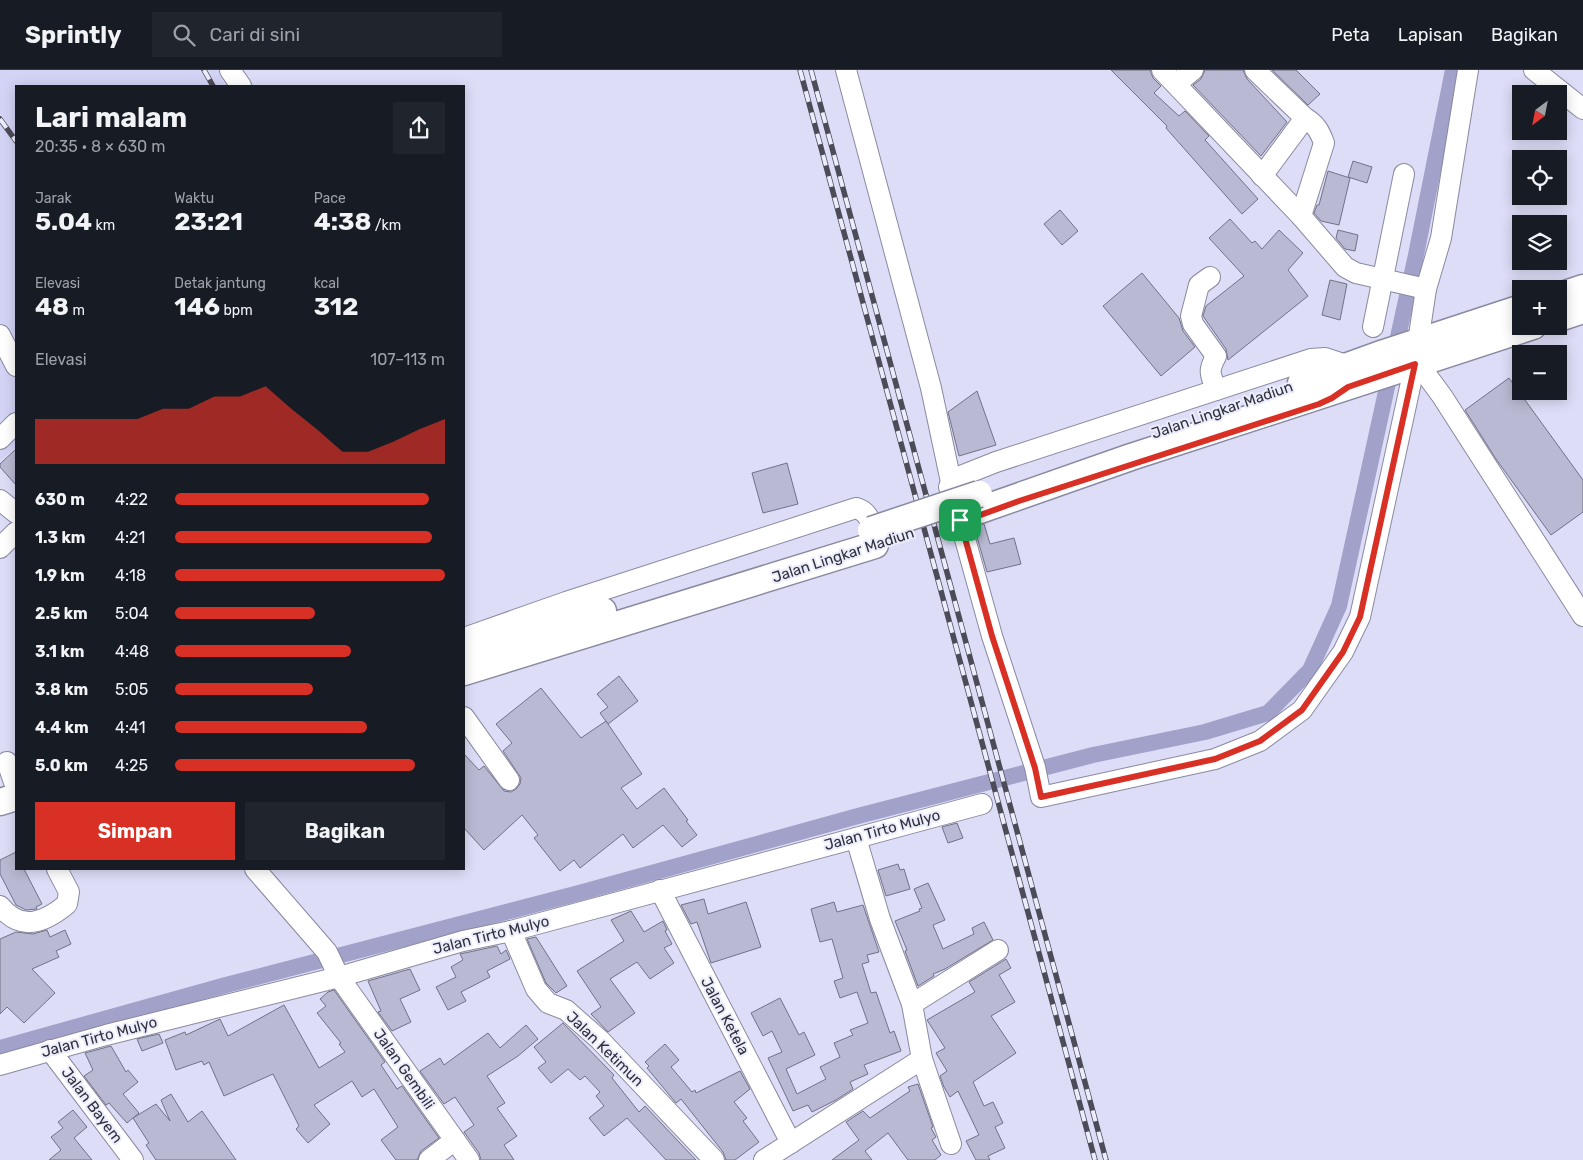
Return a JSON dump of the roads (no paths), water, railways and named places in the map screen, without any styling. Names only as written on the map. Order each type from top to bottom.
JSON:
[{"type":"main road","points":[[1567,293],[1583,288]]},
{"type":"main road","points":[[1567,315],[1583,310]]},
{"type":"main road","name":"Jalan Lingkar Madiun","points":[[1413,356],[1512,312]]},
{"type":"main road","name":"Jalan Lingkar Madiun","points":[[465,669],[875,545],[1131,457],[1349,376],[1413,356],[1512,331]]},
{"type":"main road","points":[[0,802],[15,797]]},
{"type":"main road","points":[[0,820],[15,816]]},
{"type":"street","points":[[230,70],[240,85]]},
{"type":"street","points":[[846,70],[931,388],[951,482]]},
{"type":"street","points":[[1162,70],[1301,216],[1345,268],[1356,273],[1407,285]]},
{"type":"street","points":[[1176,84],[1193,70]]},
{"type":"street","points":[[1254,70],[1305,118],[1313,122],[1320,132],[1324,143],[1301,216]]},
{"type":"street","points":[[1373,327],[1407,285],[1441,238],[1468,70]]},
{"type":"street","points":[[1534,70],[1583,109]]},
{"type":"street","points":[[1262,176],[1305,118]]},
{"type":"street","points":[[960,520],[964,521],[1019,501],[1319,404],[1332,398],[1349,376],[1325,358],[1318,358],[1216,390],[996,462],[953,479],[949,487],[992,636],[1037,777],[1041,797],[1215,759],[1260,741],[1302,710],[1343,652],[1360,617],[1413,356],[1407,285],[1404,174]]},
{"type":"street","points":[[1210,277],[1199,285],[1191,316],[1193,324],[1216,356],[1210,375],[1216,390]]},
{"type":"street","points":[[0,335],[15,364]]},
{"type":"street","points":[[1413,356],[1442,396],[1583,616]]},
{"type":"street","points":[[0,439],[15,423]]},
{"type":"street","points":[[465,638],[566,602],[856,508],[863,510],[869,516],[876,549],[862,555],[465,669]]},
{"type":"street","points":[[0,548],[15,533]]},
{"type":"street","points":[[465,718],[509,780]]},
{"type":"street","points":[[7,762],[15,785]]},
{"type":"street","name":"Jalan Tirto Mulyo","points":[[0,1065],[50,1050],[463,941],[511,931],[982,804]]},
{"type":"street","points":[[856,838],[880,919],[912,1004],[922,1059],[951,1144]]},
{"type":"street","points":[[0,906],[6,914],[23,923],[35,922],[58,912],[67,904],[69,892],[58,870]]},
{"type":"street","name":"Jalan Gembili","points":[[256,870],[327,952],[338,975],[469,1160]]},
{"type":"street","name":"Jalan Ketela","points":[[660,890],[791,1143]]},
{"type":"street","name":"Jalan Ketimun","points":[[511,931],[536,989],[548,1003],[566,1010],[600,1040],[714,1160]]},
{"type":"street","points":[[912,1004],[998,950]]},
{"type":"street","name":"Jalan Bayem","points":[[50,1050],[133,1160]]},
{"type":"street","points":[[764,1160],[922,1059]]},
{"type":"street","points":[[429,1160],[456,1140]]},
{"type":"waterway","points":[[0,1048],[226,985],[579,893],[858,816],[1093,755],[1205,732],[1268,713],[1310,670],[1339,606],[1416,255],[1453,70]]},
{"type":"railway","points":[[204,70],[212,85]]},
{"type":"railway","points":[[800,70],[1095,1160]]},
{"type":"railway","points":[[811,70],[1106,1160]]},
{"type":"railway","points":[[0,119],[15,140]]}]
